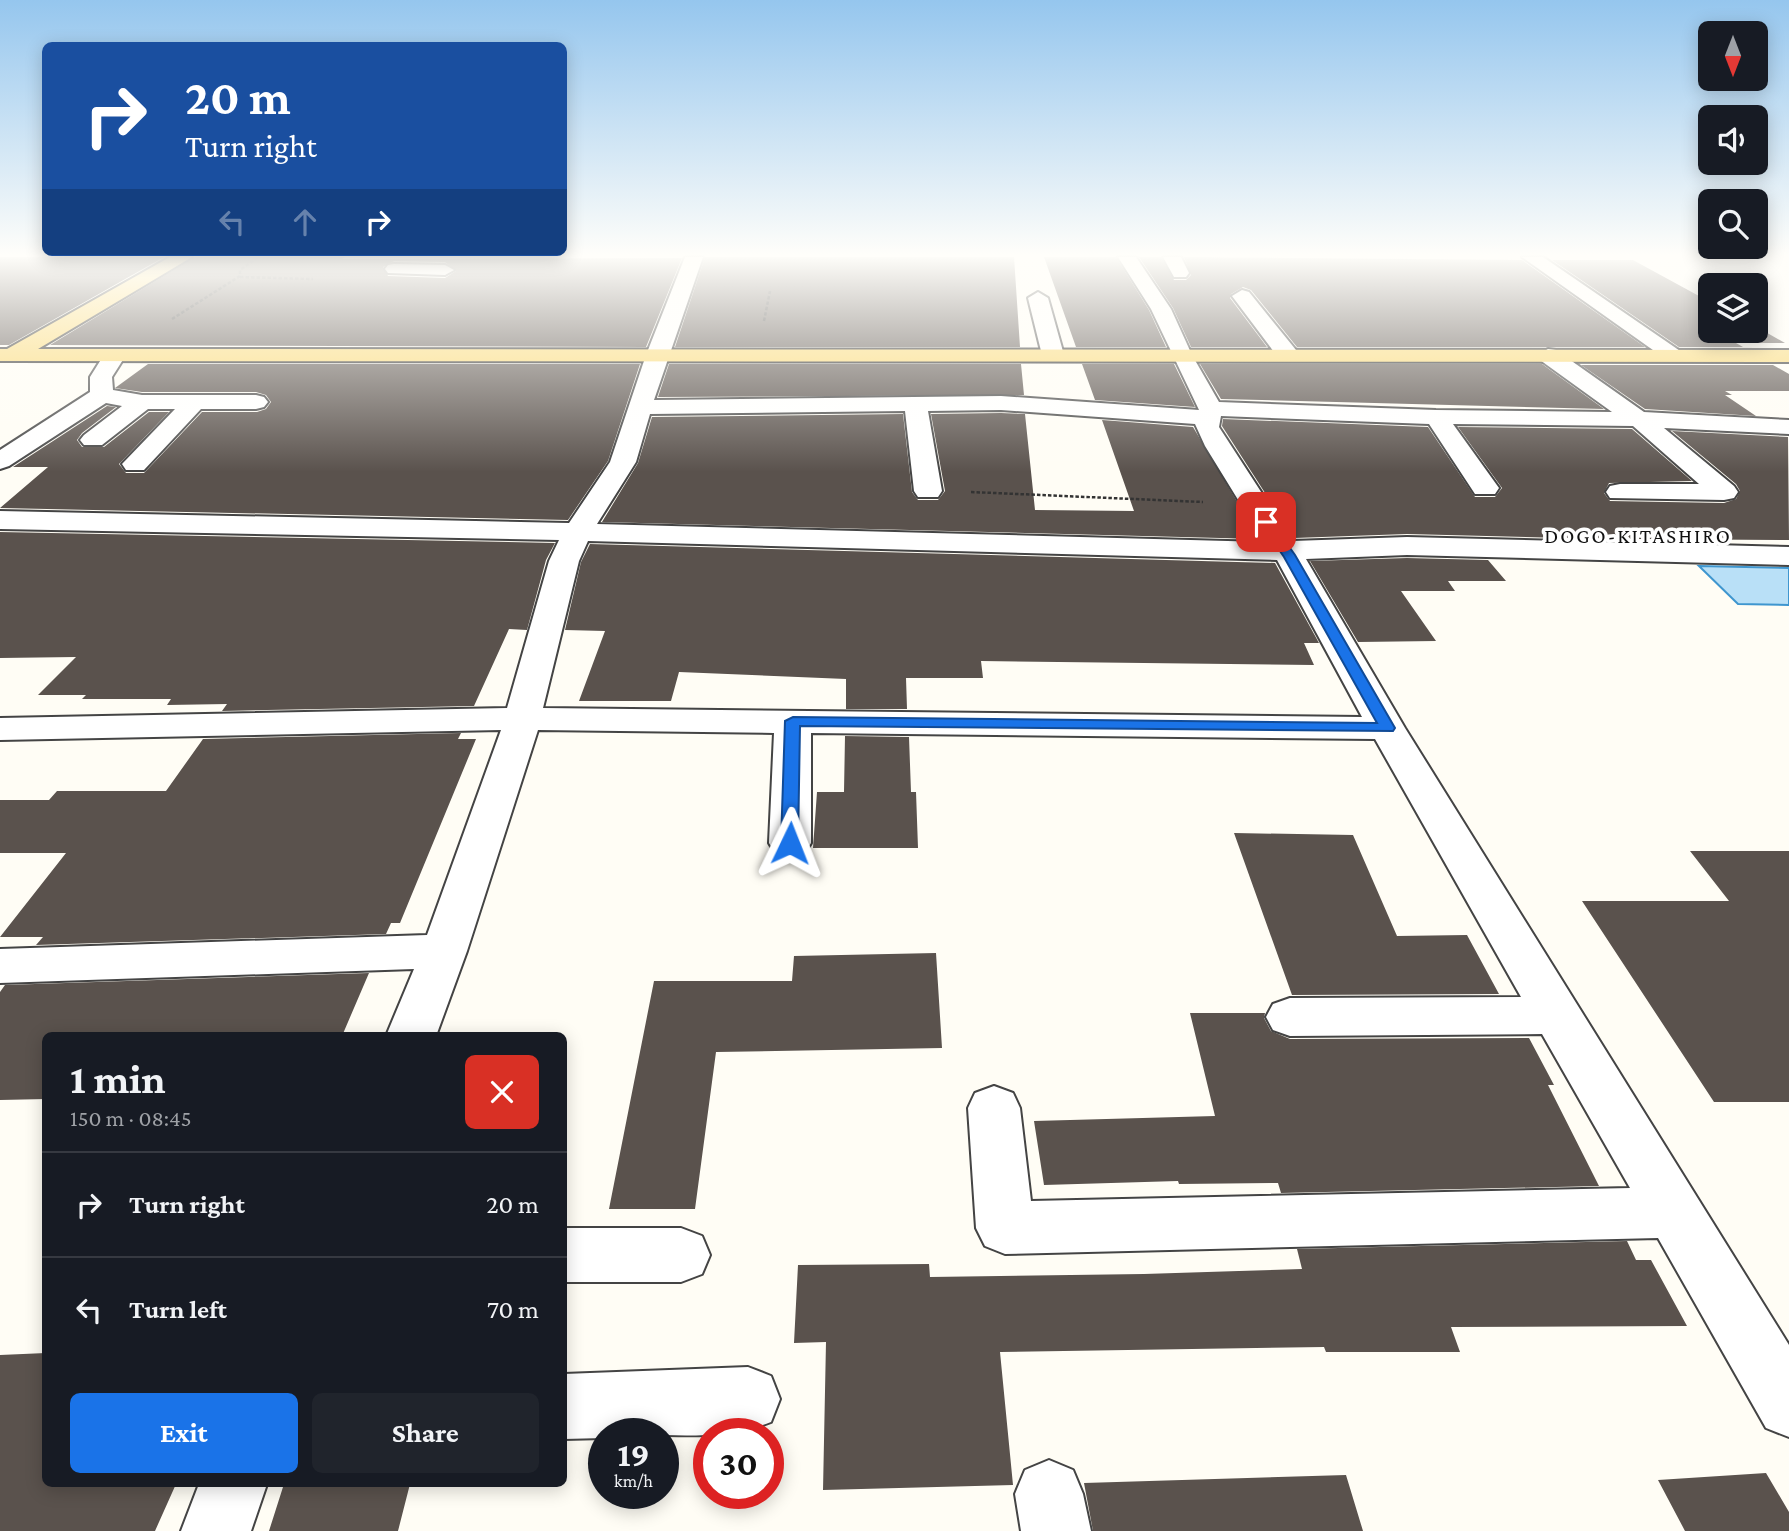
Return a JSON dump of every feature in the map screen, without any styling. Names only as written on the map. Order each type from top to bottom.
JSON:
[{"type":"main road","points":[[4,358],[56,328]]},
{"type":"main road","points":[[4,358],[115,355],[1789,356]]},
{"type":"street","points":[[413,1032],[444,951],[522,719],[564,561],[577,532],[623,462],[667,328]]},
{"type":"street","points":[[1046,328],[1053,355]]},
{"type":"street","points":[[1169,328],[1210,413],[1206,427],[1223,459],[1256,504],[1283,549],[1789,1405]]},
{"type":"street","points":[[1267,328],[1288,355]]},
{"type":"street","points":[[1636,328],[1675,355]]},
{"type":"street","points":[[103,395],[101,377],[115,355]]},
{"type":"street","points":[[1548,355],[1637,419],[1724,492],[1620,492]]},
{"type":"street","points":[[0,461],[103,395],[142,402],[256,402]]},
{"type":"street","points":[[93,440],[142,402]]},
{"type":"street","points":[[135,464],[195,402]]},
{"type":"street","points":[[912,404],[918,413],[928,491]]},
{"type":"street","points":[[643,407],[1019,404],[1075,410],[1637,419],[1789,427]]},
{"type":"street","points":[[1436,417],[1485,488]]},
{"type":"street","points":[[0,520],[577,532],[1084,548],[1283,549],[1407,546],[1789,556]]},
{"type":"street","points":[[0,729],[522,719],[1387,728]]},
{"type":"street","points":[[790,843],[793,721]]},
{"type":"street","points":[[0,966],[444,951]]},
{"type":"street","points":[[1290,1017],[1558,1015]]},
{"type":"street","points":[[994,1108],[1005,1228],[1674,1212]]},
{"type":"street","points":[[567,1255],[681,1255]]},
{"type":"street","points":[[567,1407],[748,1399]]},
{"type":"street","points":[[216,1531],[232,1487]]},
{"type":"path","points":[[115,355],[157,328]]},
{"type":"path","points":[[928,491],[1256,504]]},
{"type":"water","points":[[1699,566],[1789,568],[1789,605],[1738,604]]},
{"type":"building","points":[[0,328],[38,328],[9,345],[0,345]]},
{"type":"building","points":[[77,328],[654,328],[646,347],[50,345]]},
{"type":"building","points":[[681,328],[1019,328],[1020,347],[675,347]]},
{"type":"building","points":[[1069,328],[1157,328],[1166,347],[1076,347]]},
{"type":"building","points":[[1182,328],[1253,328],[1267,347],[1191,347]]},
{"type":"building","points":[[1282,328],[1619,328],[1645,347],[1297,347]]},
{"type":"building","points":[[1652,328],[1698,328],[1698,343],[1736,343],[1743,347],[1679,347]]},
{"type":"building","points":[[1768,333],[1785,343],[1768,343]]},
{"type":"building","points":[[148,364],[640,364],[608,461],[568,520],[0,508],[48,467],[13,467],[107,406],[116,407],[82,433],[77,440],[82,447],[104,447],[149,412],[169,412],[119,464],[126,473],[144,473],[202,412],[257,412],[266,409],[271,402],[266,395],[256,392],[142,392],[115,388]]},
{"type":"building","points":[[669,364],[1021,364],[1024,395],[658,397]]},
{"type":"building","points":[[1082,364],[1174,364],[1195,407],[1095,400]]},
{"type":"building","points":[[1200,364],[1542,364],[1604,409],[1221,399]]},
{"type":"building","points":[[1581,365],[1773,365],[1789,374],[1789,391],[1725,391],[1732,395],[1725,395],[1756,416],[1645,409]]},
{"type":"building","points":[[903,414],[912,492],[918,500],[938,500],[945,491],[931,414],[1025,414],[1035,510],[1134,511],[1102,420],[1193,427],[1259,539],[602,522],[638,463],[652,417]]},
{"type":"building","points":[[1223,419],[1428,427],[1475,497],[1495,497],[1502,488],[1458,427],[1632,429],[1692,481],[1609,483],[1604,493],[1610,501],[1724,503],[1736,499],[1740,491],[1736,484],[1672,431],[1788,437],[1789,540],[1635,539],[1637,540],[1407,534],[1294,538],[1222,426]]},
{"type":"building","points":[[0,532],[555,543],[546,560],[527,630],[509,629],[474,706],[222,711],[227,704],[167,705],[171,699],[82,699],[86,695],[38,695],[76,657],[0,658]]},
{"type":"building","points":[[590,544],[1275,563],[1319,643],[1304,643],[1314,665],[981,661],[983,678],[906,678],[907,709],[846,709],[846,679],[679,672],[671,701],[579,701],[605,631],[565,630],[581,562]]},
{"type":"building","points":[[1407,558],[1488,560],[1506,581],[1448,581],[1455,591],[1401,591],[1436,641],[1358,642],[1310,561]]},
{"type":"building","points":[[461,733],[458,739],[476,739],[400,923],[391,923],[386,934],[36,945],[43,937],[0,937],[66,853],[0,853],[0,800],[49,800],[57,791],[166,791],[203,739]]},
{"type":"building","points":[[845,736],[909,737],[911,792],[916,792],[918,848],[813,848],[817,792],[844,792]]},
{"type":"building","points":[[1234,833],[1353,835],[1397,936],[1467,935],[1499,994],[1292,995]]},
{"type":"building","points":[[1690,851],[1789,851],[1789,1102],[1714,1102],[1582,901],[1729,901]]},
{"type":"building","points":[[936,953],[942,1048],[716,1052],[695,1209],[609,1209],[654,981],[792,981],[794,956]]},
{"type":"building","points":[[369,973],[344,1032],[42,1032],[42,1099],[0,1100],[0,992],[5,985]]},
{"type":"building","points":[[1190,1013],[1265,1013],[1264,1018],[1271,1031],[1290,1039],[1529,1038],[1554,1085],[1548,1085],[1599,1186],[1281,1193],[1278,1183],[1179,1184],[1178,1181],[1044,1185],[1034,1121],[1215,1116]]},
{"type":"building","points":[[1627,1241],[1636,1260],[1651,1260],[1687,1326],[1451,1327],[1460,1352],[1326,1352],[1324,1347],[1000,1352],[1013,1485],[823,1490],[826,1342],[794,1343],[798,1265],[929,1264],[930,1277],[1144,1274],[1302,1269],[1297,1249]]},
{"type":"building","points":[[42,1353],[42,1487],[175,1487],[155,1531],[0,1531],[0,1355]]},
{"type":"building","points":[[1766,1473],[1789,1512],[1789,1531],[1685,1531],[1658,1480]]},
{"type":"building","points":[[1346,1475],[1363,1531],[1093,1531],[1084,1483]]},
{"type":"building","points":[[283,1487],[409,1487],[398,1531],[269,1531]]},
{"type":"district","name":"DOGO-KITASHIRO","points":[[1638,536]]},
{"type":"route","points":[[790,843],[793,721],[1387,728],[1289,555],[1276,541],[1266,522]]}]
